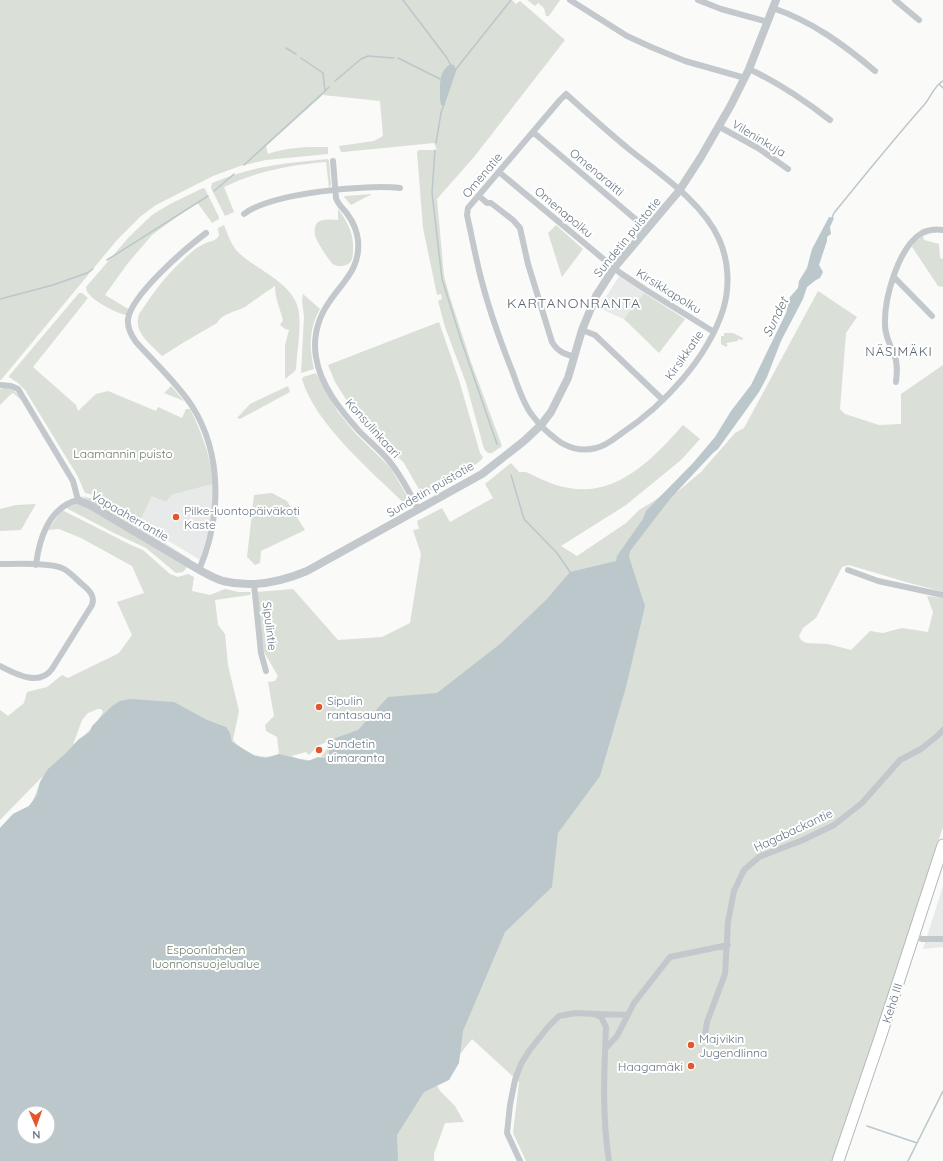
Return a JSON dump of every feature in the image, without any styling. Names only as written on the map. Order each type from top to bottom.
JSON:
[{"type":"highway","name":"Kehä III","points":[[838,1161],[943,845]]},
{"type":"street","points":[[570,0],[627,36],[651,47],[685,61],[745,78]]},
{"type":"street","points":[[698,0],[721,9],[768,22]]},
{"type":"street","points":[[895,0],[919,20]]},
{"type":"street","points":[[775,4],[836,39],[875,70]]},
{"type":"street","name":"Sundetin puistotie","points":[[199,570],[225,581],[254,584],[280,581],[307,571],[482,474],[524,441],[541,425],[550,412],[568,378],[582,330],[596,296],[614,268],[679,191],[745,78],[775,4]]},
{"type":"street","points":[[749,69],[784,87],[810,104],[830,120]]},
{"type":"street","name":"Omenatie","points":[[541,425],[531,414],[523,399],[502,345],[482,281],[467,214],[468,208],[566,94],[679,191]]},
{"type":"street","name":"Vileninkuja","points":[[718,126],[758,148],[788,169]]},
{"type":"street","name":"Omenaraitti","points":[[533,132],[647,229]]},
{"type":"street","name":"Konsulinkaari","points":[[333,161],[335,190],[338,203],[348,215],[354,227],[358,240],[358,249],[351,274],[326,306],[321,316],[315,344],[319,369],[333,398],[342,411],[390,461],[418,509]]},
{"type":"street","name":"Omenapolku","points":[[499,172],[614,268]]},
{"type":"street","points":[[244,214],[257,206],[282,198],[335,190],[388,186],[400,188]]},
{"type":"street","name":"Kirsikkatie","points":[[541,425],[557,440],[567,446],[580,450],[603,446],[632,426],[663,400],[690,368],[714,332],[726,296],[728,278],[724,253],[714,228],[702,212],[679,191]]},
{"type":"street","points":[[479,196],[487,203],[491,203],[513,220],[520,228],[528,264],[552,342],[556,349],[562,353],[575,357]]},
{"type":"street","points":[[896,382],[895,358],[886,339],[885,325],[887,299],[899,262],[915,238],[928,231],[936,229],[943,230]]},
{"type":"street","points":[[199,570],[210,537],[215,508],[216,490],[211,451],[193,407],[178,388],[136,342],[131,335],[128,326],[128,318],[144,291],[188,247],[206,233]]},
{"type":"street","name":"Kirsikkapolku","points":[[614,268],[646,290],[714,332]]},
{"type":"street","points":[[894,277],[932,316]]},
{"type":"street","points":[[582,330],[595,335],[663,400]]},
{"type":"street","points":[[0,385],[18,389],[23,396],[73,481],[78,500]]},
{"type":"street","name":"Vapaaherrantie","points":[[36,565],[41,537],[48,524],[61,507],[78,500],[90,505],[199,570]]},
{"type":"street","points":[[0,564],[36,565],[63,568],[92,593],[93,599],[92,605],[52,669],[47,674],[34,678],[27,678],[0,666]]},
{"type":"street","points":[[848,570],[878,581],[943,595]]},
{"type":"street","name":"Sipulintie","points":[[254,584],[261,653],[266,671]]},
{"type":"street","name":"Hagabackantie","points":[[705,1035],[707,1022],[726,974],[728,922],[734,891],[744,870],[759,856],[803,840],[834,825],[862,803],[900,760],[921,749],[943,730]]},
{"type":"street","points":[[914,936],[922,939],[943,939]]},
{"type":"street","points":[[605,1049],[618,1036],[626,1015],[634,1002],[670,957],[728,945]]},
{"type":"street","points":[[520,1161],[507,1134],[510,1105],[515,1080],[521,1064],[529,1050],[559,1016],[576,1013],[626,1015]]},
{"type":"street","points":[[595,1014],[602,1017],[606,1027],[604,1107],[606,1123],[604,1132],[608,1161]]},
{"type":"shaded area","points":[[450,64],[454,65],[456,69],[444,106],[441,105],[440,102],[440,82],[442,74],[446,67]]},
{"type":"shaded area","name":"Espoonlahden luonnonsuojelualue","points":[[829,217],[834,218],[830,227],[831,234],[827,237],[819,265],[823,272],[820,278],[807,287],[803,299],[781,341],[767,377],[759,392],[718,449],[670,499],[630,551],[629,557],[645,606],[626,687],[600,776],[558,833],[552,887],[505,932],[463,1031],[459,1063],[449,1080],[424,1092],[397,1135],[398,1161],[0,1161],[0,828],[13,814],[29,806],[37,795],[40,782],[48,769],[79,739],[90,732],[92,726],[112,706],[120,701],[130,699],[174,702],[207,720],[226,727],[230,733],[232,742],[255,756],[266,758],[279,754],[308,761],[318,757],[329,759],[329,749],[333,739],[358,730],[388,697],[437,693],[500,644],[546,600],[570,572],[616,561],[617,556],[643,519],[646,511],[693,463],[715,437],[731,411],[751,385],[786,313],[790,297],[798,288],[799,281],[807,268],[812,249]]},
{"type":"shaded area","points":[[620,275],[644,293],[624,319],[601,309],[604,300]]},
{"type":"shaded area","name":"Pilke-luontopäiväkoti Kaste","points":[[213,484],[213,503],[210,526],[200,560],[139,523],[152,496],[171,495]]},
{"type":"shaded area","points":[[943,886],[943,947],[923,949]]},
{"type":"green space","points":[[0,0],[512,0],[516,4],[520,1],[565,40],[474,157],[437,199],[444,276],[471,362],[502,446],[492,453],[488,453],[484,449],[466,383],[445,327],[438,301],[442,299],[441,294],[437,295],[423,228],[417,152],[419,150],[437,150],[434,143],[341,152],[339,146],[374,141],[383,136],[380,101],[323,95],[266,146],[268,154],[305,147],[328,147],[328,154],[266,160],[240,166],[213,176],[156,205],[141,216],[117,240],[0,380]]},
{"type":"green space","points":[[527,0],[560,0],[549,16],[546,16],[544,8],[538,3],[535,6]]},
{"type":"green space","points":[[328,159],[331,185],[329,188],[326,162],[300,165],[261,173],[236,181],[224,187],[234,212],[225,216],[211,188],[212,183],[255,169]]},
{"type":"green space","points":[[203,188],[205,189],[219,219],[212,223],[197,202],[152,235],[128,263],[105,295],[130,310],[126,315],[109,308],[90,296],[86,287],[129,237],[152,215],[170,204]]},
{"type":"green space","points":[[372,194],[351,205],[344,197],[345,196]]},
{"type":"green space","points":[[338,209],[349,228],[353,243],[353,256],[350,263],[341,266],[334,265],[331,262],[322,250],[315,235],[316,226],[319,221],[338,220]]},
{"type":"green space","points":[[224,225],[230,241],[237,251],[284,287],[292,295],[297,304],[300,327],[296,369],[285,379],[285,345],[289,330],[280,325],[283,320],[275,286],[245,307],[222,317],[217,323],[162,356],[148,342],[138,327],[139,314],[159,286],[192,251],[217,238],[219,236],[218,228]]},
{"type":"green space","points":[[556,225],[583,249],[562,277],[548,233]]},
{"type":"green space","points":[[923,236],[924,240],[939,244],[940,258],[943,259],[943,287],[938,286],[912,247],[914,243]]},
{"type":"green space","points":[[818,291],[857,317],[846,333],[840,409],[845,414],[879,425],[901,424],[901,394],[943,365],[943,592],[849,565],[842,567],[816,618],[803,628],[799,636],[801,640],[806,643],[828,644],[851,650],[870,631],[883,633],[902,628],[928,632],[933,612],[927,596],[943,598],[943,827],[848,1118],[832,1161],[526,1161],[513,1133],[519,1082],[472,1039],[435,1086],[437,1086],[455,1106],[464,1122],[445,1123],[434,1154],[434,1161],[0,1161],[0,828],[13,814],[29,806],[33,801],[43,776],[0,820],[0,710],[8,716],[24,703],[27,692],[47,687],[62,675],[68,678],[119,653],[132,635],[117,602],[144,593],[132,566],[81,538],[59,529],[48,530],[62,510],[143,550],[170,574],[178,577],[188,574],[194,577],[192,591],[210,595],[225,589],[239,592],[251,592],[250,595],[215,600],[218,625],[225,634],[228,665],[239,711],[233,740],[248,752],[254,755],[266,757],[279,754],[277,737],[266,731],[265,725],[274,716],[268,682],[275,681],[278,676],[264,652],[256,592],[293,589],[338,640],[382,637],[410,623],[421,554],[413,530],[419,529],[417,521],[442,508],[450,522],[493,498],[485,484],[511,463],[519,472],[526,472],[552,484],[563,487],[586,489],[603,487],[619,481],[647,462],[683,425],[700,439],[681,460],[626,505],[561,546],[577,556],[626,523],[639,510],[668,490],[677,492],[701,472],[735,433],[744,428]],"holes":[[[101,709],[103,712],[97,721],[90,730],[73,745],[82,720],[88,713]],[[328,741],[326,749],[319,761],[299,759],[291,756],[306,752],[309,755],[318,746]]]},
{"type":"green space","name":"Laamannin puisto","points":[[79,293],[82,293],[88,298],[33,367],[76,405],[78,411],[96,394],[108,391],[156,411],[158,407],[182,418],[186,409],[190,409],[202,436],[208,455],[213,484],[171,495],[166,502],[152,496],[139,523],[93,495],[85,493],[77,475],[25,390],[9,377]]},
{"type":"green space","points":[[644,293],[685,319],[659,353],[624,319]]},
{"type":"green space","points":[[303,294],[320,309],[316,316],[311,338],[311,353],[314,369],[301,373],[304,317],[302,300]]},
{"type":"green space","points":[[439,322],[459,380],[480,453],[483,457],[467,471],[426,493],[420,491],[404,463],[370,429],[347,401],[335,382],[328,365]]},
{"type":"green space","points":[[724,333],[733,333],[743,338],[742,340],[738,339],[738,341],[727,343],[726,344],[728,345],[726,347],[721,344],[721,336],[724,336]]},
{"type":"green space","points":[[316,373],[338,412],[356,434],[390,467],[410,501],[409,504],[405,504],[361,462],[331,430],[309,396],[302,379],[303,377]]},
{"type":"green space","points":[[171,386],[184,401],[164,393]]},
{"type":"green space","points":[[288,386],[290,392],[240,419],[237,418],[250,404]]},
{"type":"green space","points":[[4,388],[14,391],[21,400],[13,393],[0,405],[0,389]]},
{"type":"green space","points":[[272,493],[287,501],[305,530],[261,551],[260,563],[255,565],[247,557],[254,495]]},
{"type":"green space","points":[[82,496],[99,503],[190,559],[190,561]]},
{"type":"green space","points":[[77,503],[82,503],[187,567],[183,572],[176,573],[146,548],[68,509],[67,507]]},
{"type":"green space","points":[[36,504],[21,530],[0,531],[0,509],[16,505]]},
{"type":"waterway","points":[[403,0],[450,64]]},
{"type":"waterway","points":[[436,143],[441,113],[456,69],[511,0]]},
{"type":"waterway","points":[[286,48],[296,54]]},
{"type":"waterway","points":[[335,81],[361,59],[368,56],[394,58]]},
{"type":"waterway","points":[[244,165],[325,91],[323,73],[301,58]]},
{"type":"waterway","points":[[398,58],[440,79]]},
{"type":"waterway","name":"Sundet","points":[[832,218],[834,213],[924,105],[937,86],[943,81]]},
{"type":"waterway","name":"Sundet","points":[[939,84],[943,88]]},
{"type":"waterway","points":[[325,91],[329,87]]},
{"type":"waterway","points":[[435,150],[432,193],[442,279],[461,340],[497,444]]},
{"type":"waterway","points":[[214,191],[234,174]]},
{"type":"waterway","points":[[107,260],[208,196]]},
{"type":"waterway","points":[[0,299],[53,285],[87,273],[93,269]]},
{"type":"waterway","points":[[511,475],[524,519],[557,553],[570,572]]},
{"type":"waterway","points":[[908,1161],[943,1091]]},
{"type":"waterway","points":[[867,1126],[917,1143]]},
{"type":"place","name":"Pilke-luontopäiväkoti Kaste","points":[[176,517]]},
{"type":"place","name":"Sipulin rantasauna","points":[[319,707]]},
{"type":"place","name":"Sundetin uimaranta","points":[[319,750]]},
{"type":"place","name":"Majvikin Jugendlinna","points":[[691,1045]]},
{"type":"place","name":"Haagamäki","points":[[691,1066]]},
{"type":"district","name":"KARTANONRANTA","points":[[574,303]]},
{"type":"district","name":"NÄSIMÄKI","points":[[899,351]]}]
